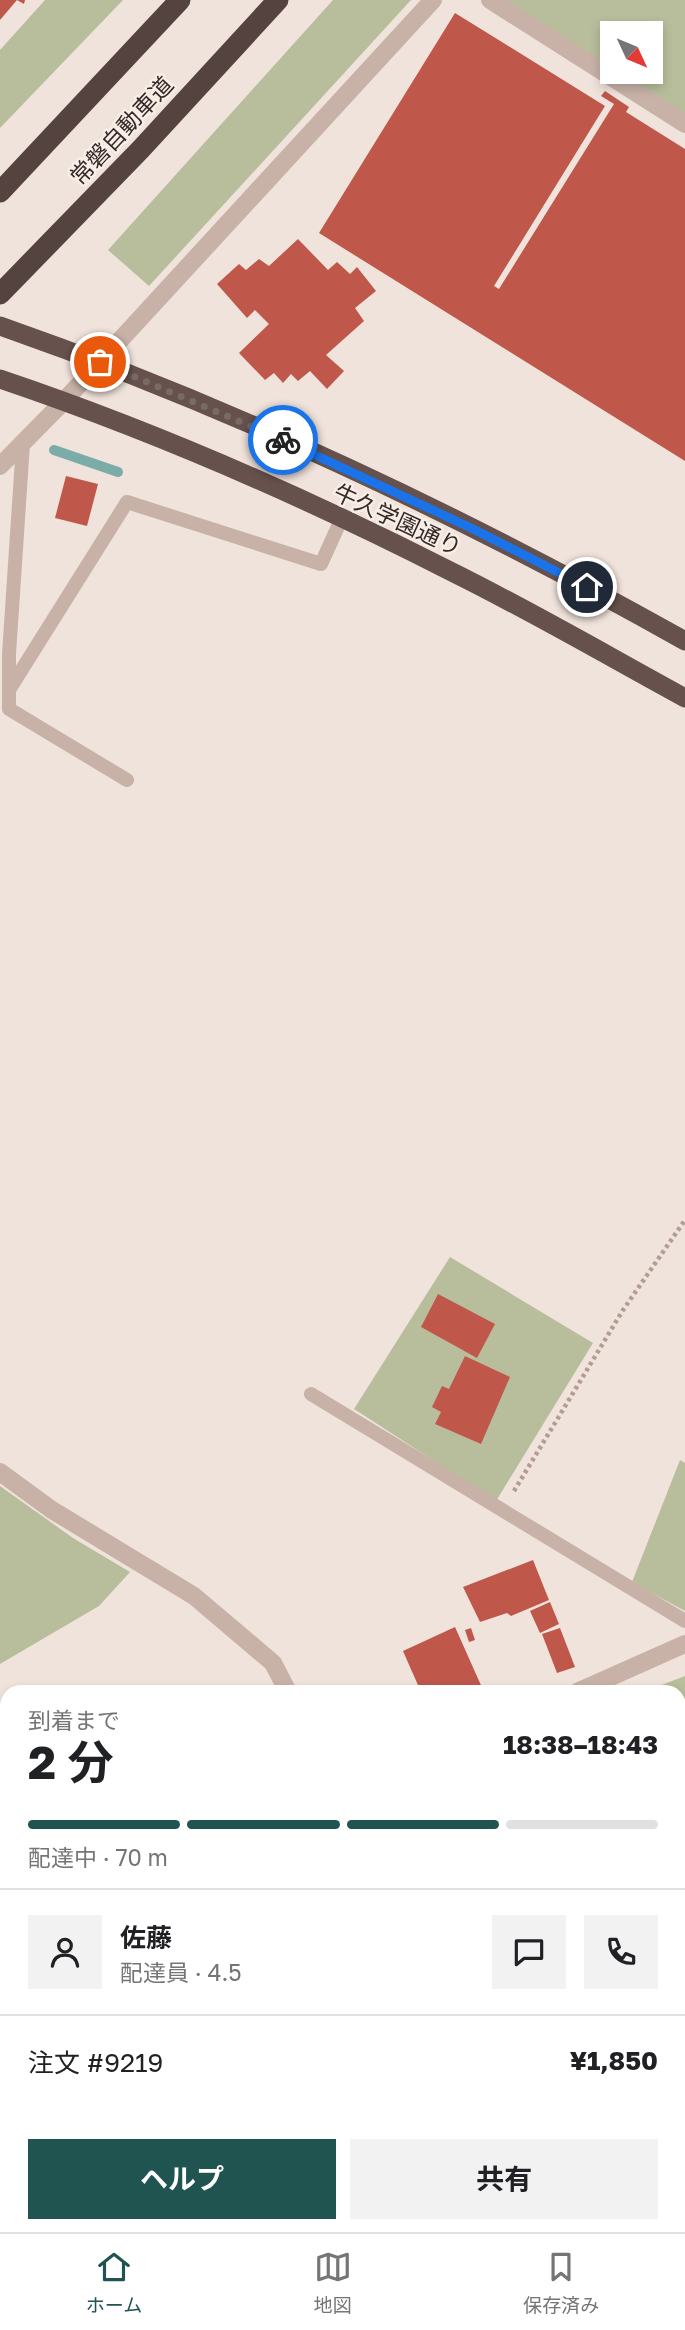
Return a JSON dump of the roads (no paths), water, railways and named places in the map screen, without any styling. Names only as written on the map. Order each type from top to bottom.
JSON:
[{"type":"highway","name":"常磐自動車道","points":[[0,192],[180,0]]},
{"type":"highway","name":"常磐自動車道","points":[[0,294],[141,149],[278,0]]},
{"type":"highway","name":"牛久学園通り","points":[[0,326],[100,362],[298,447],[563,574],[685,641]]},
{"type":"highway","name":"牛久学園通り","points":[[3,380],[160,439],[341,520],[452,572],[685,698]]},
{"type":"street","points":[[0,466],[63,402],[433,0]]},
{"type":"street","points":[[490,0],[685,124]]},
{"type":"street","points":[[0,1472],[52,1510],[194,1596],[273,1663],[284,1685]]},
{"type":"street","points":[[594,1685],[685,1644]]},
{"type":"lane","points":[[23,444],[9,654],[9,709],[127,780]]},
{"type":"lane","points":[[9,691],[127,502],[321,564],[341,520]]},
{"type":"lane","points":[[311,1394],[685,1621]]},
{"type":"waterway","points":[[54,450],[118,472]]}]
